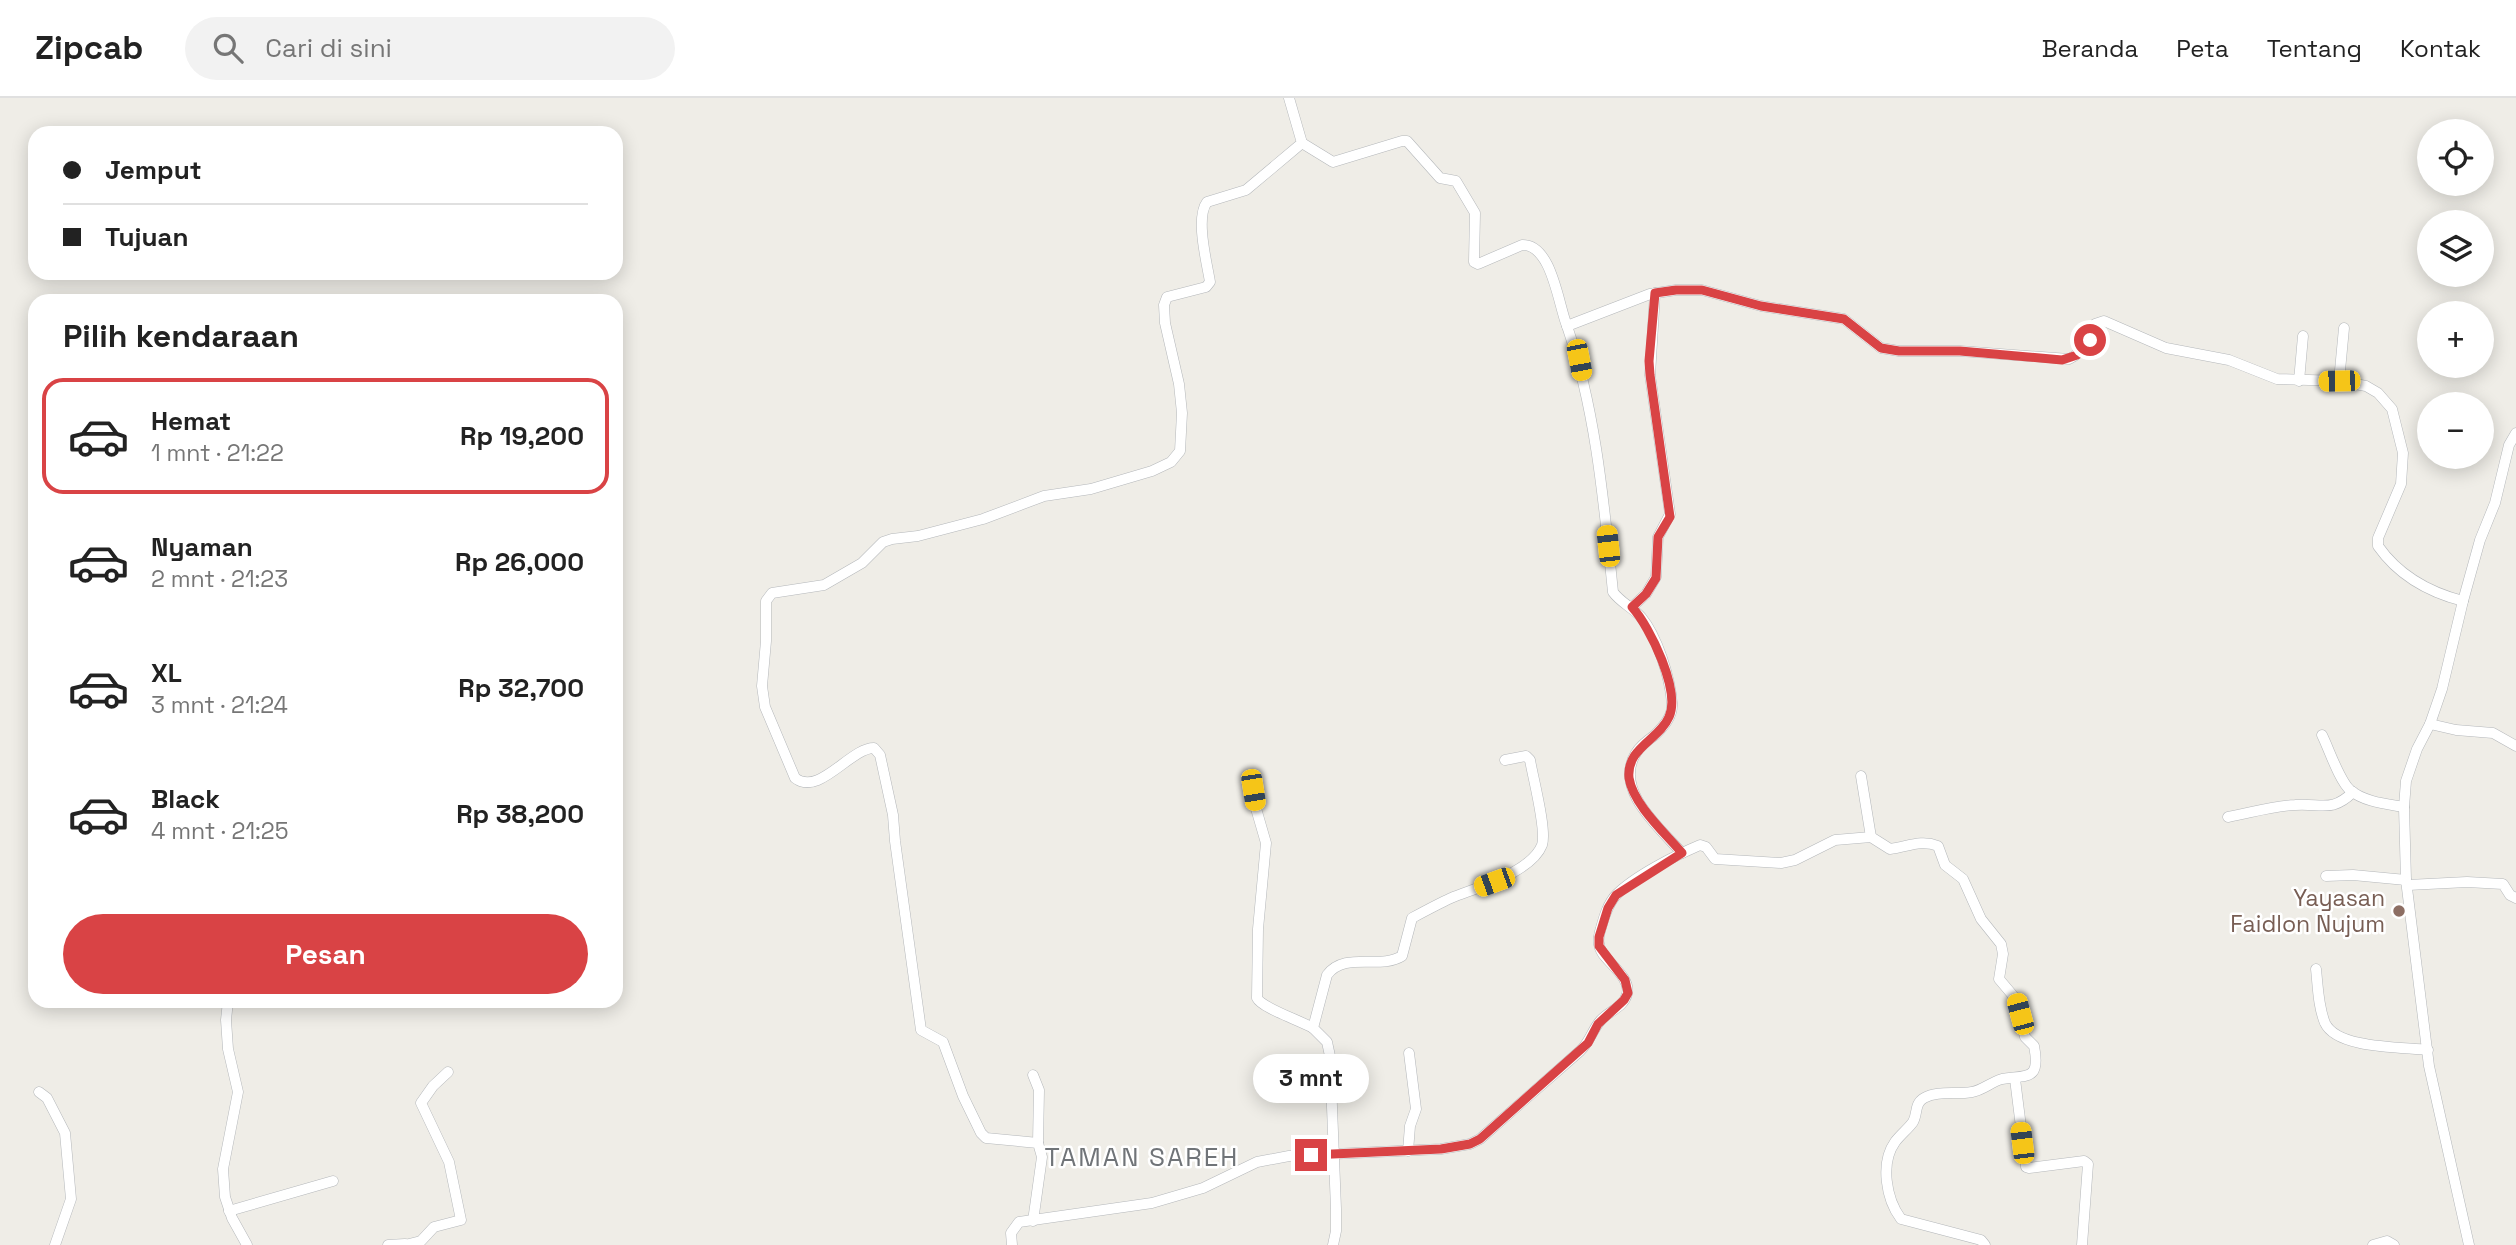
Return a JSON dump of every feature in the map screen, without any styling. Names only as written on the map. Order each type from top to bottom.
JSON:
[{"type":"street","points":[[1289,98],[1302,143],[1333,162],[1408,141],[1440,178],[1454,180],[1475,213],[1473,257],[1476,264],[1526,244],[1536,249],[1549,268],[1579,360],[1606,523],[1613,592],[1632,607],[1656,642],[1672,704],[1670,715],[1662,728],[1637,751],[1631,763],[1629,776],[1632,790],[1639,803],[1682,853]]},
{"type":"street","points":[[1038,1143],[986,1138],[963,1096],[943,1042],[921,1030],[893,815],[880,755],[874,748],[864,749],[829,775],[804,782],[795,778],[765,706],[762,686],[766,601],[772,593],[824,585],[862,563],[883,542],[983,519],[1044,496],[1091,489],[1152,471],[1177,458],[1180,451],[1182,413],[1179,384],[1165,323],[1164,300],[1206,287],[1210,282],[1202,219],[1207,202],[1246,190],[1302,143]]},
{"type":"street","points":[[1567,326],[1655,293],[1702,290],[1761,306],[1844,319],[1881,348],[1899,351],[1960,351],[2069,359],[2077,355],[2090,340],[2095,324],[2104,321],[2166,348],[2229,360],[2277,379],[2339,381],[2365,386],[2378,393],[2392,409],[2403,453],[2401,484],[2378,538],[2378,546],[2417,584],[2429,591],[2463,601]]},
{"type":"street","points":[[1632,607],[1646,594],[1656,578],[1658,537],[1670,517],[1649,368],[1655,293]]},
{"type":"street","points":[[2339,381],[2344,328]]},
{"type":"street","points":[[2298,381],[2304,336]]},
{"type":"street","points":[[2469,1245],[2428,1050],[2407,883],[2404,807],[2410,770],[2442,689],[2480,540],[2495,503],[2505,457],[2516,433]]},
{"type":"street","points":[[2430,724],[2456,730],[2493,733],[2516,746]]},
{"type":"street","points":[[2322,735],[2346,784],[2353,792],[2377,802],[2404,807]]},
{"type":"street","points":[[1313,1028],[1327,975],[1333,967],[1341,964],[1393,961],[1402,956],[1412,918],[1509,875],[1526,863],[1542,845],[1541,819],[1530,760],[1526,756],[1505,760]]},
{"type":"street","points":[[1251,776],[1255,805],[1266,843],[1258,929],[1257,998],[1262,1006],[1298,1019],[1313,1028],[1329,1045],[1336,1231],[1332,1245]]},
{"type":"street","points":[[1861,776],[1871,837]]},
{"type":"street","points":[[2228,817],[2295,805],[2332,806],[2344,801],[2353,792]]},
{"type":"street","points":[[1012,1245],[1012,1233],[1019,1222],[1152,1203],[1203,1188],[1257,1163],[1289,1156],[1441,1149],[1470,1144],[1480,1139],[1588,1043],[1598,1024],[1624,1000],[1628,993],[1625,980],[1599,946],[1608,908],[1616,895],[1682,853],[1702,845],[1715,859],[1774,864],[1795,860],[1835,840],[1871,837],[1890,849],[1927,842],[1938,846],[1945,866],[1963,880],[1981,919],[1999,939],[2003,954],[2000,979],[2016,1001],[2025,1037],[2035,1051],[2034,1072],[2027,1077],[1998,1080],[1976,1091],[1939,1093],[1921,1099],[1917,1103],[1912,1123],[1894,1143],[1886,1159],[1886,1182],[1901,1219],[1981,1240],[1985,1245]]},
{"type":"street","points":[[2326,876],[2353,875],[2407,883],[2503,884],[2510,895],[2516,898]]},
{"type":"street","points":[[2316,969],[2320,1009],[2326,1026],[2334,1035],[2350,1042],[2428,1050]]},
{"type":"street","points":[[227,1008],[229,1049],[239,1092],[223,1169],[225,1197],[229,1211],[247,1245]]},
{"type":"street","points":[[1408,1151],[1410,1126],[1416,1109],[1409,1052]]},
{"type":"street","points":[[388,1245],[418,1243],[434,1227],[461,1220],[449,1161],[421,1103],[433,1086],[448,1072]]},
{"type":"street","points":[[1033,1075],[1039,1090],[1038,1143],[1042,1157],[1033,1221]]},
{"type":"street","points":[[2015,1079],[2026,1167],[2084,1161],[2088,1164],[2082,1245]]},
{"type":"street","points":[[39,1092],[47,1098],[65,1133],[71,1199],[55,1245]]},
{"type":"street","points":[[229,1211],[333,1181]]},
{"type":"street","points":[[2372,1245],[2386,1241],[2394,1245]]},
{"type":"place","name":"Yayasan Faidlon Nujum","points":[[2399,911]]},
{"type":"district","name":"TAMAN SAREH","points":[[1142,1157]]},
{"type":"route","points":[[1311,1155],[1441,1149],[1470,1144],[1480,1139],[1588,1043],[1602,1018],[1616,1009],[1628,993],[1625,980],[1599,946],[1608,908],[1616,895],[1632,883],[1682,853],[1639,803],[1629,776],[1637,751],[1662,728],[1670,715],[1672,704],[1656,642],[1632,607],[1646,594],[1656,578],[1659,532],[1670,517],[1649,361],[1655,293],[1702,290],[1761,306],[1844,319],[1881,348],[1899,351],[1960,351],[2062,360],[2077,355],[2090,340]]}]
